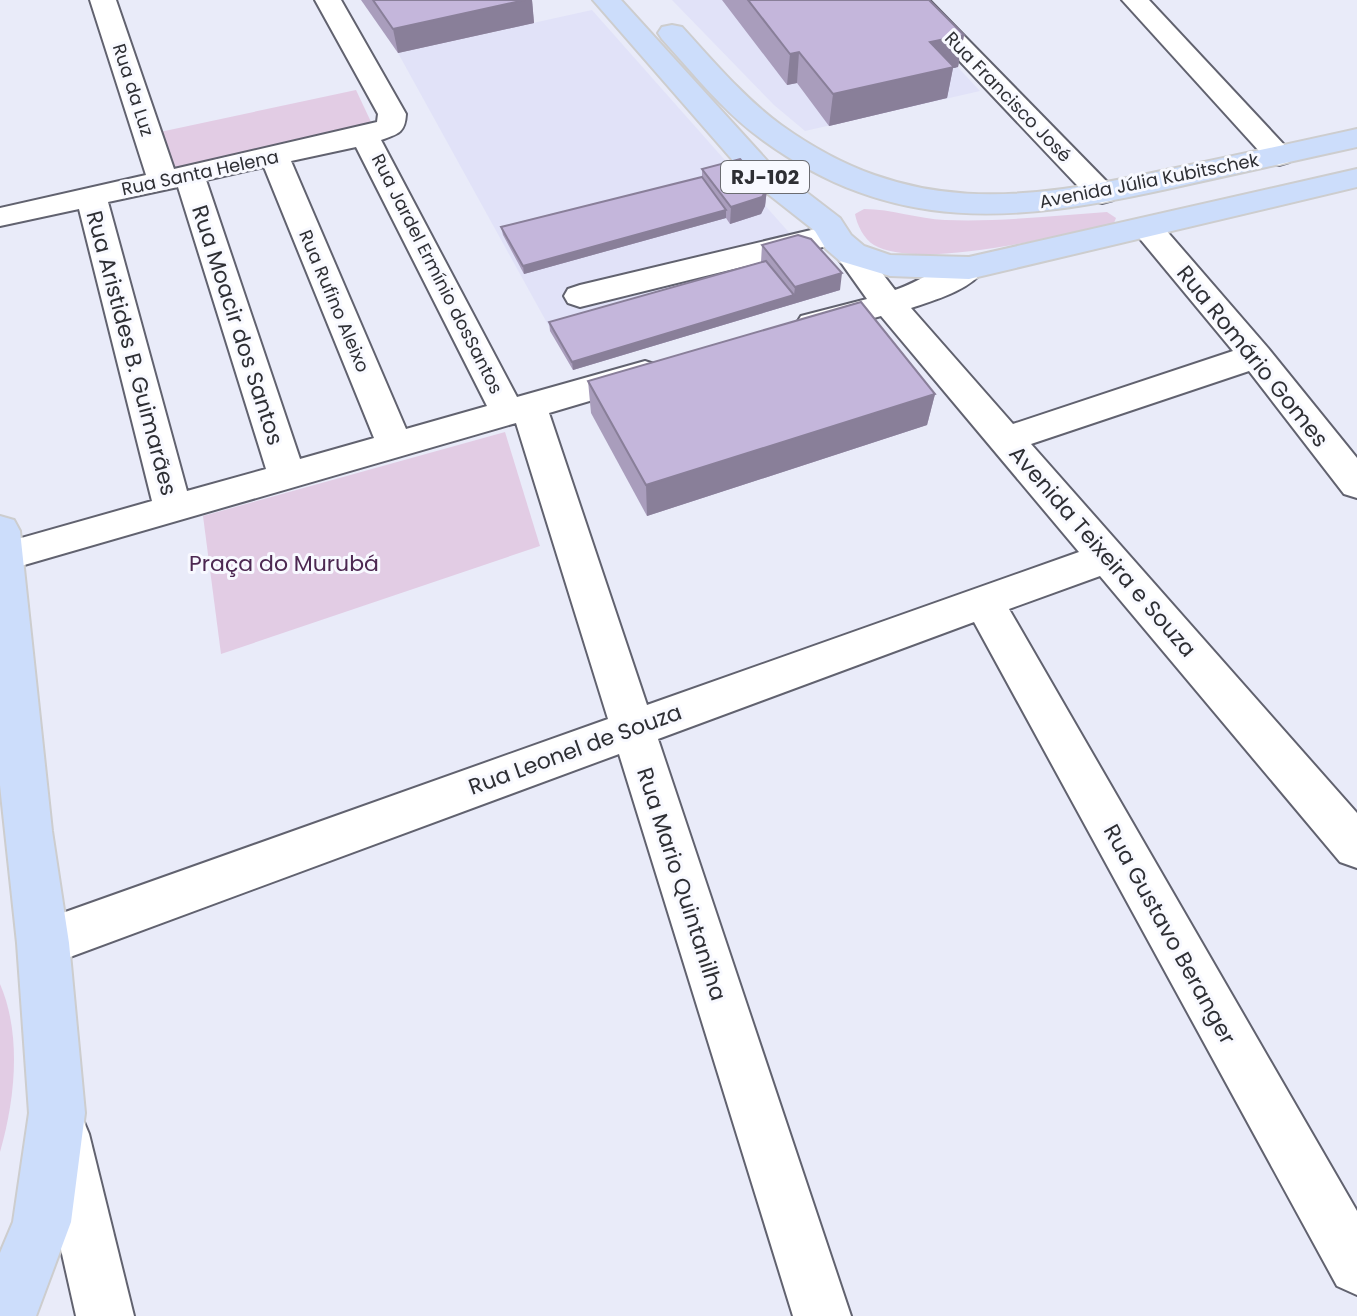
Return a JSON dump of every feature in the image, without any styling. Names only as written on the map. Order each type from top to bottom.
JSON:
[{"type":"main road","name":"Avenida Teixeira e Souza","points":[[606,0],[760,172],[837,238],[904,267],[969,268]]},
{"type":"main road","name":"RJ-102","points":[[639,0],[772,132],[813,157],[893,191]]},
{"type":"main road","name":"Avenida Júlia Kubitschek","points":[[893,191],[938,202],[991,206],[1044,203],[1102,194],[1357,138]]},
{"type":"main road","points":[[1256,203],[1225,197],[1219,192],[1217,183],[1231,175],[1267,164],[1279,156]]},
{"type":"main road","name":"Avenida Júlia Kubitschek","points":[[969,268],[1357,178]]},
{"type":"main road","points":[[837,238],[834,204],[846,193],[866,188],[893,191]]},
{"type":"main road","points":[[1102,194],[1119,197],[1139,209],[1147,228]]},
{"type":"main road","points":[[2,545],[8,701],[43,943],[57,1113],[42,1222],[5,1316]]},
{"type":"main road","points":[[0,755],[7,765],[14,803],[28,831]]},
{"type":"street","name":"Rua da Luz","points":[[103,0],[176,178]]},
{"type":"street","name":"Rua Santa Helena","points":[[0,217],[384,132],[391,127],[393,120],[328,0]]},
{"type":"street","name":"Rua Francisco José","points":[[915,0],[1102,194]]},
{"type":"street","points":[[1135,0],[1279,156]]},
{"type":"street","name":"Rua Jardel Ermínio dosSantos","points":[[365,136],[518,410]]},
{"type":"street","name":"Rua Rufino Aleixo","points":[[274,156],[395,445]]},
{"type":"street","name":"Rua Moacir dos Santos","points":[[176,178],[287,476]]},
{"type":"street","name":"Rua Aristides B. Guimarães","points":[[91,197],[173,509]]},
{"type":"street","name":"Rua Romário Gomes","points":[[1147,228],[1256,356],[1357,484]]},
{"type":"street","points":[[580,296],[837,238]]},
{"type":"street","name":"Avenida Teixeira e Souza","points":[[837,238],[864,275],[1357,847]]},
{"type":"street","points":[[784,333],[890,302],[956,278],[969,268]]},
{"type":"street","points":[[1007,439],[1256,356]]},
{"type":"street","points":[[2,545],[173,509],[679,363]]},
{"type":"street","name":"Rua Mario Quintanilha","points":[[518,410],[632,729],[822,1316]]},
{"type":"street","name":"Rua Leonel de Souza","points":[[43,943],[1108,557]]},
{"type":"street","name":"Rua Gustavo Beranger","points":[[984,602],[1357,1266]]},
{"type":"street","points":[[57,1113],[105,1316]]},
{"type":"shaded area","points":[[672,0],[895,0],[980,91],[805,131],[774,105]]},
{"type":"shaded area","points":[[592,10],[840,290],[573,370],[398,53]]},
{"type":"green space","points":[[356,90],[372,124],[175,168],[160,132]]},
{"type":"green space","points":[[864,209],[945,220],[1107,212],[1116,218],[1114,223],[1028,242],[956,253],[923,254],[895,252],[870,242],[857,223],[855,214]]},
{"type":"green space","name":"Praça do Murubá","points":[[505,432],[540,546],[221,654],[203,516]]},
{"type":"green space","points":[[0,984],[11,1024],[14,1068],[0,1152]]},
{"type":"building","points":[[373,0],[525,0],[393,29]]},
{"type":"building","points":[[748,0],[929,0],[964,35],[930,42],[954,67],[833,94],[799,52],[790,54]]},
{"type":"building","points":[[740,159],[767,189],[762,197],[731,207],[702,169]]},
{"type":"building","points":[[702,177],[726,210],[523,266],[501,227]]},
{"type":"building","points":[[798,235],[811,239],[842,273],[795,287],[762,245]]},
{"type":"building","points":[[766,261],[794,295],[572,362],[549,322]]},
{"type":"building","points":[[861,302],[935,394],[646,485],[588,381]]}]
